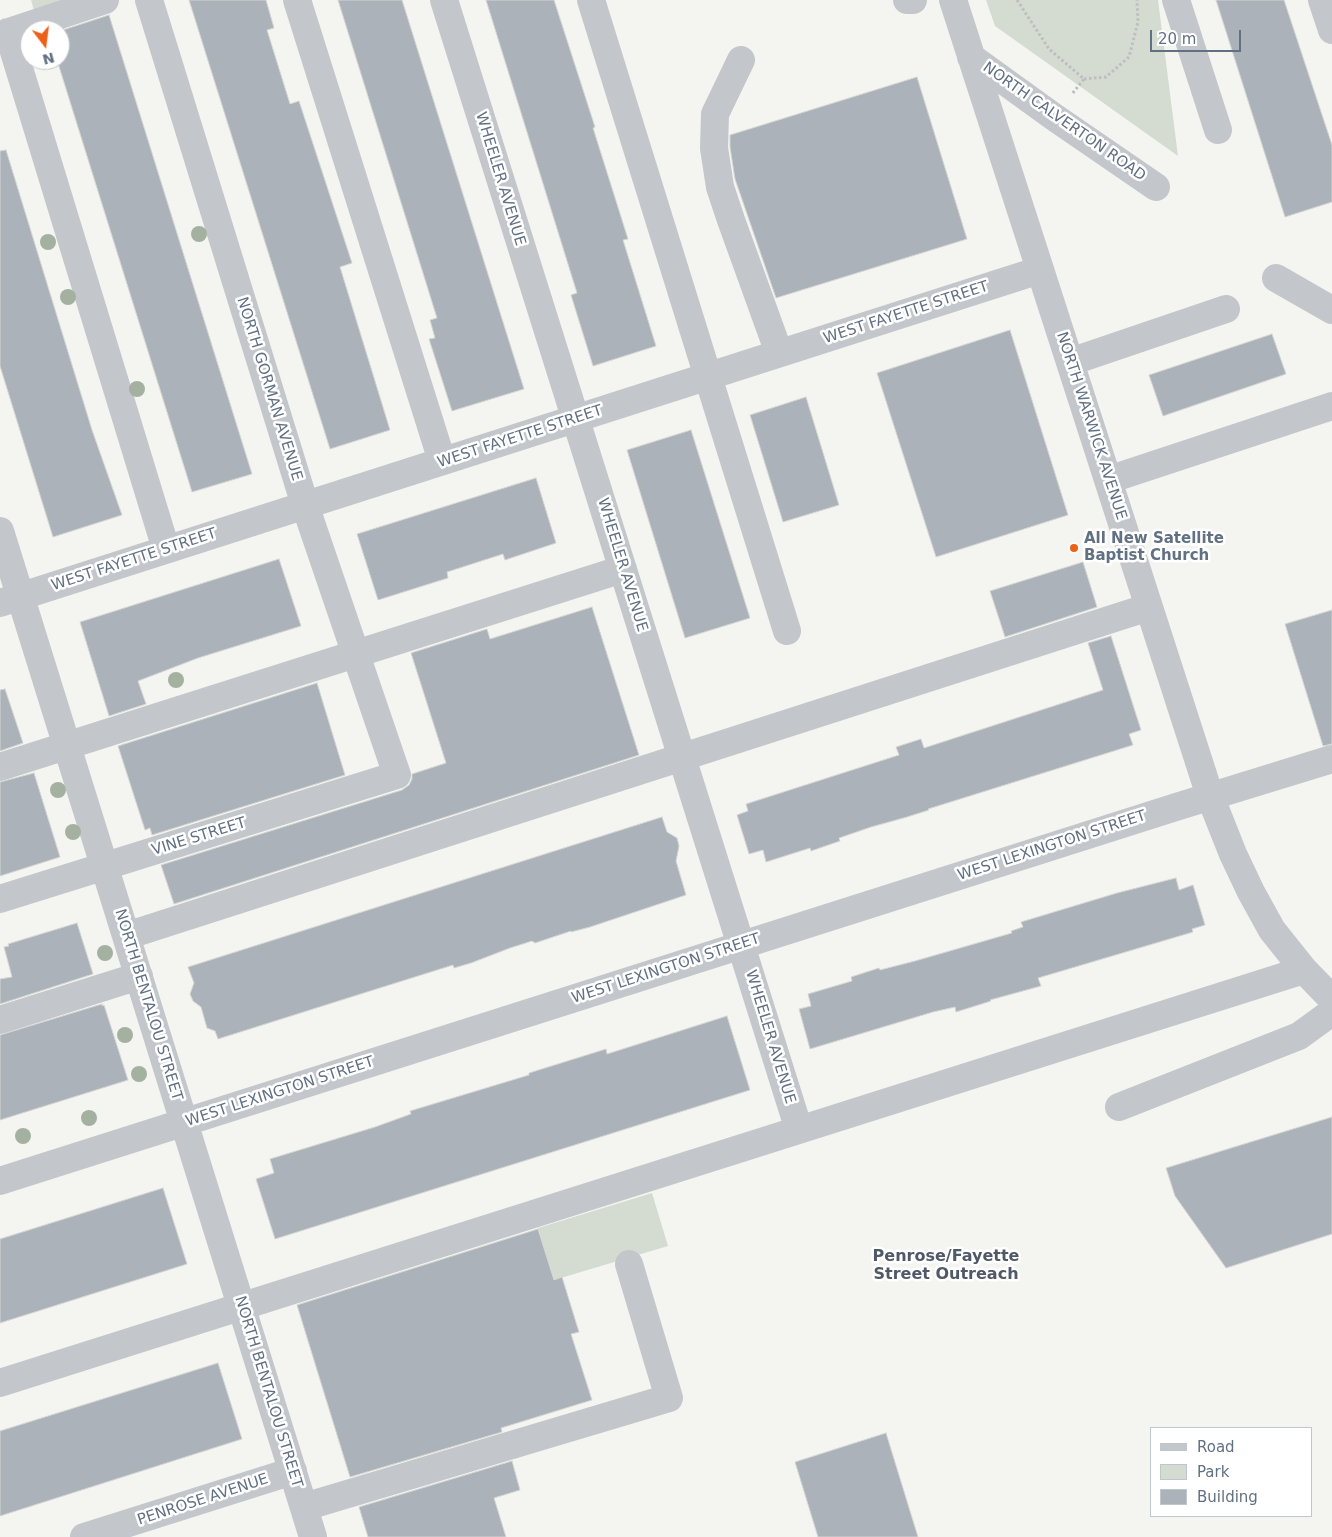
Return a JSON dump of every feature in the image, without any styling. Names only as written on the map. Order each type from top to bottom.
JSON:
[{"type":"street","points":[[105,0],[4,34],[166,549]]},
{"type":"street","name":"NORTH GORMAN AVENUE","points":[[149,0],[305,505],[397,774]]},
{"type":"street","points":[[297,0],[442,462]]},
{"type":"street","name":"WHEELER AVENUE","points":[[444,0],[799,1130]]},
{"type":"street","points":[[591,0],[787,631]]},
{"type":"street","points":[[907,0],[913,0]]},
{"type":"street","name":"NORTH WARWICK AVENUE","points":[[952,0],[1210,796],[1233,854],[1272,930],[1304,970],[1332,999]]},
{"type":"street","points":[[1176,0],[1218,130]]},
{"type":"street","points":[[1322,0],[1332,30]]},
{"type":"street","name":"NORTH CALVERTON ROAD","points":[[971,57],[1156,187]]},
{"type":"street","points":[[741,60],[715,114],[714,148],[720,187],[779,353]]},
{"type":"street","name":"WEST FAYETTE STREET","points":[[10,600],[1040,270]]},
{"type":"street","points":[[1276,278],[1332,310]]},
{"type":"street","points":[[1070,362],[1226,310]]},
{"type":"street","points":[[1108,480],[1332,406]]},
{"type":"street","name":"NORTH BENTALOU STREET","points":[[0,530],[10,600],[67,746],[314,1537]]},
{"type":"street","points":[[0,767],[623,569]]},
{"type":"street","points":[[126,936],[1149,607]]},
{"type":"street","name":"WEST LEXINGTON STREET","points":[[0,1181],[1210,796],[1332,759]]},
{"type":"street","name":"VINE STREET","points":[[0,899],[397,774]]},
{"type":"street","points":[[0,1383],[1304,970]]},
{"type":"street","points":[[1,1018],[139,976]]},
{"type":"street","points":[[1119,1106],[1299,1036],[1332,1012]]},
{"type":"street","points":[[304,1507],[669,1398],[629,1264]]},
{"type":"street","name":"PENROSE AVENUE","points":[[84,1537],[293,1471]]},
{"type":"path","points":[[1017,0],[1049,50],[1084,79],[1106,77],[1129,57],[1138,22],[1137,0]]},
{"type":"path","points":[[1054,117],[1084,79]]},
{"type":"green space","points":[[31,0],[80,0],[35,14]]},
{"type":"green space","points":[[986,0],[1158,0],[1178,156],[995,26]]},
{"type":"green space","points":[[652,1193],[668,1246],[554,1280],[538,1228]]},
{"type":"building","points":[[189,0],[266,0],[274,28],[267,30],[290,104],[299,101],[352,263],[340,267],[390,430],[330,449]]},
{"type":"building","points":[[338,0],[402,0],[524,389],[452,411],[429,339],[435,338],[430,320],[437,318]]},
{"type":"building","points":[[486,0],[554,0],[595,127],[593,128],[628,239],[623,240],[656,346],[593,366],[571,295],[577,293]]},
{"type":"building","points":[[1216,0],[1284,0],[1332,145],[1332,202],[1285,217]]},
{"type":"building","points":[[109,15],[252,474],[192,492],[60,70],[70,70],[70,28]]},
{"type":"building","points":[[917,77],[967,239],[776,298],[735,179],[730,135]]},
{"type":"building","points":[[6,150],[92,430],[122,515],[53,537],[0,366],[0,151]]},
{"type":"building","points":[[1010,330],[1068,515],[936,557],[877,373]]},
{"type":"building","points":[[1272,334],[1286,374],[1163,416],[1149,375]]},
{"type":"building","points":[[806,397],[839,505],[783,522],[750,415]]},
{"type":"building","points":[[691,430],[750,618],[685,638],[627,450]]},
{"type":"building","points":[[536,478],[556,543],[505,560],[503,554],[447,572],[448,578],[378,600],[357,534]]},
{"type":"building","points":[[279,559],[301,626],[198,658],[138,681],[146,704],[109,716],[80,622]]},
{"type":"building","points":[[1083,562],[1097,607],[1005,637],[990,591]]},
{"type":"building","points":[[592,607],[639,755],[174,904],[161,865],[402,790],[409,785],[412,774],[446,763],[411,653],[487,629],[490,639]]},
{"type":"building","points":[[1332,610],[1332,744],[1323,746],[1285,624]]},
{"type":"building","points":[[1111,636],[1141,730],[1129,734],[1133,745],[871,827],[839,838],[840,841],[811,851],[810,848],[766,862],[763,850],[749,854],[737,815],[748,811],[746,804],[899,755],[896,747],[921,739],[924,748],[1103,690],[1088,643]]},
{"type":"building","points":[[317,683],[345,775],[152,835],[150,828],[145,830],[118,746]]},
{"type":"building","points":[[5,689],[23,743],[0,751],[0,690]]},
{"type":"building","points":[[34,773],[60,857],[0,876],[0,782]]},
{"type":"building","points":[[662,817],[667,832],[677,838],[679,846],[676,861],[686,895],[590,927],[535,943],[532,941],[471,963],[454,968],[453,965],[218,1039],[215,1031],[207,1028],[201,1007],[193,1001],[190,994],[194,983],[188,967]]},
{"type":"building","points":[[1176,878],[1179,890],[1193,885],[1205,925],[1192,929],[1193,932],[1038,978],[1041,986],[990,1000],[956,1012],[955,1007],[933,1012],[810,1049],[799,1009],[811,1006],[808,994],[852,981],[851,977],[879,968],[880,970],[915,961],[1012,933],[1011,931],[1023,927],[1021,922],[1117,893]]},
{"type":"building","points":[[77,923],[93,974],[0,1004],[0,979],[12,977],[4,947],[9,946],[8,944]]},
{"type":"building","points":[[102,1004],[102,1006],[104,1005],[128,1080],[0,1120],[0,1035]]},
{"type":"building","points":[[727,1016],[750,1090],[275,1239],[256,1179],[274,1173],[270,1159],[375,1127],[411,1114],[410,1111],[529,1075],[529,1073],[606,1049],[607,1054]]},
{"type":"building","points":[[1332,1117],[1332,1234],[1226,1268],[1175,1196],[1166,1168]]},
{"type":"building","points":[[163,1188],[187,1264],[0,1323],[0,1239]]},
{"type":"building","points":[[538,1229],[554,1280],[562,1277],[579,1332],[571,1334],[592,1400],[501,1428],[502,1432],[350,1477],[297,1305]]},
{"type":"building","points":[[218,1363],[242,1439],[0,1516],[0,1431]]},
{"type":"building","points":[[886,1433],[918,1537],[818,1537],[795,1462]]},
{"type":"building","points":[[512,1461],[520,1490],[494,1498],[506,1537],[368,1537],[359,1507]]},
{"type":"place","name":"All New Satellite Baptist Church","points":[[1074,548]]},
{"type":"district","name":"Penrose/Fayette Street Outreach","points":[[946,1266]]}]
